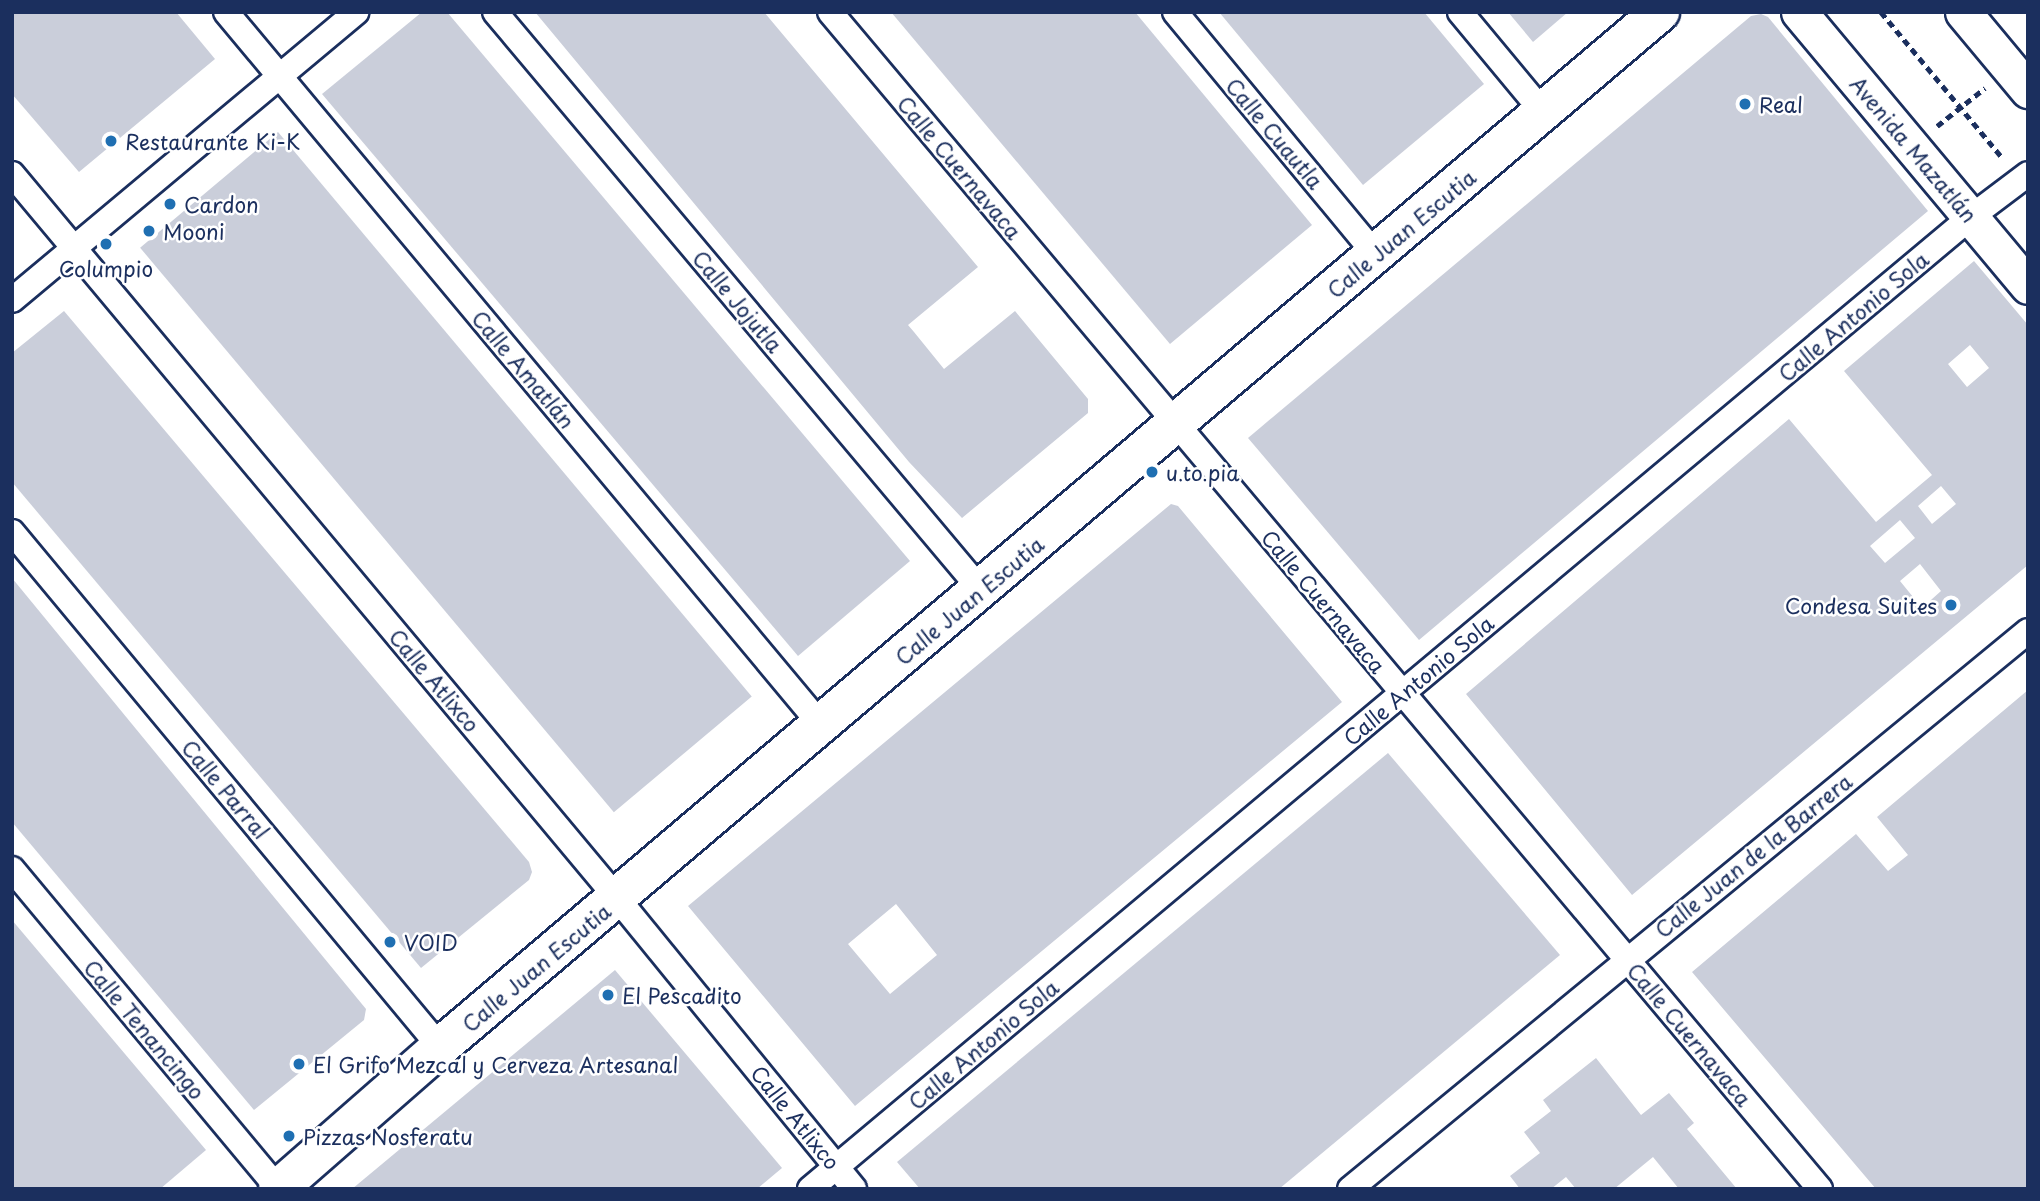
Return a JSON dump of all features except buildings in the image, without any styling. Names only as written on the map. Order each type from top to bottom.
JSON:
[{"type":"main road","name":"Calle Juan Escutia","points":[[278,1188],[440,1047],[822,726],[1660,12]]},
{"type":"main road","name":"Avenida Mazatlán","points":[[1800,12],[2028,286]]},
{"type":"main road","points":[[1963,12],[2022,70]]},
{"type":"street","name":"Calle Amatlán","points":[[226,12],[822,726]]},
{"type":"street","points":[[12,300],[357,12]]},
{"type":"street","name":"Calle Jojutla","points":[[495,12],[981,590]]},
{"type":"street","name":"Calle Cuernavaca","points":[[830,12],[1820,1189]]},
{"type":"street","name":"Calle Cuautla","points":[[1175,12],[1375,254]]},
{"type":"street","points":[[1460,12],[1543,112]]},
{"type":"street","name":"Calle Atlixco","points":[[12,174],[617,898],[855,1189]]},
{"type":"street","name":"Calle Antonio Sola","points":[[810,1189],[1971,217],[2024,176]]},
{"type":"street","name":"Calle Parral","points":[[12,532],[440,1047]]},
{"type":"street","name":"Calle Juan de la Barrera","points":[[1350,1189],[1626,959],[2028,631]]},
{"type":"street","name":"Calle Tenancingo","points":[[12,869],[278,1188]]},
{"type":"path","points":[[1881,12],[1960,107],[2024,176]]},
{"type":"path","points":[[1912,147],[1960,107],[2022,70]]},
{"type":"place","name":"Real","points":[[1745,104]]},
{"type":"place","name":"Restaurante Ki-K","points":[[111,141]]},
{"type":"place","name":"Cardon","points":[[170,204]]},
{"type":"place","name":"Mooni","points":[[149,231]]},
{"type":"place","name":"Columpio","points":[[106,244]]},
{"type":"place","name":"u.to.pia","points":[[1152,472]]},
{"type":"place","name":"Condesa Suites","points":[[1951,605]]},
{"type":"place","name":"VOID","points":[[390,942]]},
{"type":"place","name":"El Pescadito","points":[[608,995]]},
{"type":"place","name":"El Grifo Mezcal y Cerveza Artesanal","points":[[299,1064]]},
{"type":"place","name":"Pizzas Nosferatu","points":[[289,1136]]}]
